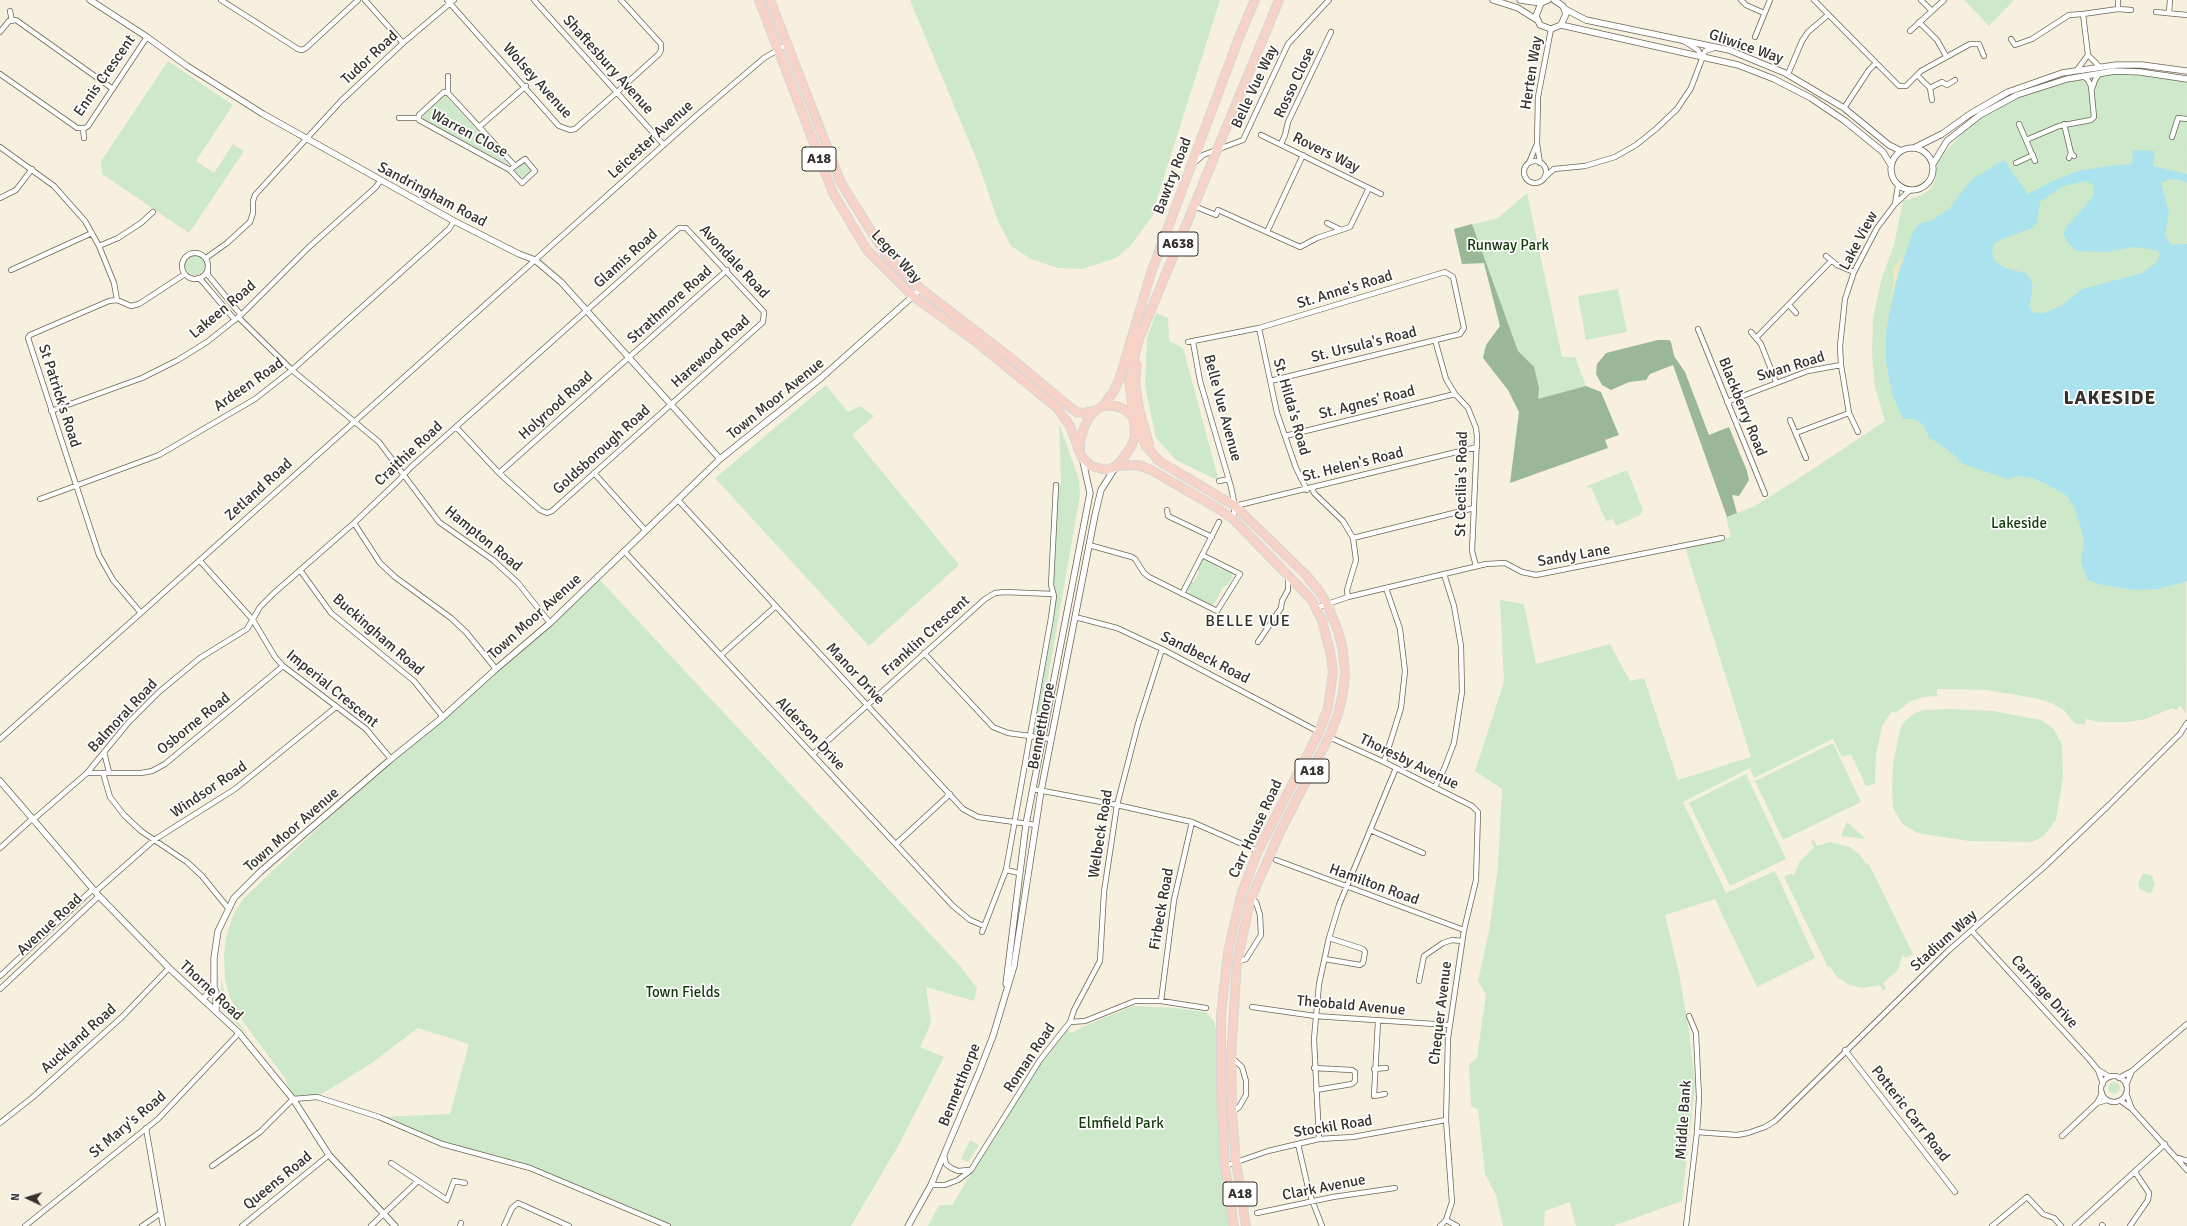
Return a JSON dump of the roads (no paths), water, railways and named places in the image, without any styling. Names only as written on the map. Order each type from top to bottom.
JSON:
[{"type":"highway","name":"Leger Way","points":[[759,0],[833,193],[852,228],[867,250],[914,297],[975,341],[1057,408],[1070,426],[1081,455]]},
{"type":"highway","name":"Leger Way","points":[[770,0],[841,183],[888,258],[921,289],[1012,359],[1076,412],[1083,413],[1099,408]]},
{"type":"highway","name":"Bawtry Road","points":[[1099,408],[1114,391],[1120,377],[1151,273],[1240,35],[1255,0]]},
{"type":"highway","name":"Bawtry Road","points":[[1134,421],[1129,380],[1139,339],[1280,0]]},
{"type":"highway","name":"Bawtry Road","points":[[1139,339],[1135,382],[1139,409],[1154,456]]},
{"type":"highway","points":[[1116,406],[1126,410],[1134,421],[1135,436],[1131,447],[1116,467],[1106,470],[1091,466],[1081,455],[1080,441],[1084,428],[1089,417],[1099,408],[1116,406]]},
{"type":"highway","name":"Carr House Road","points":[[1134,421],[1146,446],[1154,456],[1169,468],[1235,506],[1306,575],[1327,604],[1338,631],[1343,650],[1345,674],[1343,693],[1338,714],[1329,737],[1280,832],[1251,898],[1237,962],[1232,1057],[1232,1114],[1236,1162],[1246,1226]]},
{"type":"highway","name":"Carr House Road","points":[[1116,467],[1138,465],[1151,470],[1217,508],[1233,519],[1302,589],[1316,608],[1328,640],[1333,672],[1328,708],[1319,732],[1258,851],[1237,909],[1224,981],[1221,1087],[1225,1166],[1234,1226]]},
{"type":"street","name":"Sandringham Road","points":[[90,0],[147,37],[191,69],[263,114],[380,181],[454,221],[519,254],[535,260],[561,282],[720,459]]},
{"type":"street","points":[[221,0],[298,49],[302,50],[358,0]]},
{"type":"street","points":[[365,0],[403,43]]},
{"type":"street","name":"Shaftesbury Avenue","points":[[534,0],[664,145]]},
{"type":"street","points":[[616,93],[659,54],[661,47],[621,0]]},
{"type":"street","name":"Belle Vue Way","points":[[1191,167],[1203,155],[1244,140],[1288,44],[1329,0]]},
{"type":"street","points":[[1494,0],[1518,8],[1537,20],[1544,28],[1551,30],[1561,25],[1564,21],[1565,9]]},
{"type":"street","points":[[1520,0],[1541,4]]},
{"type":"street","points":[[1537,20],[1536,13],[1541,4],[1548,0]]},
{"type":"street","name":"Gliwice Way","points":[[1554,0],[1560,2],[1565,9],[1586,20],[1729,50],[1788,74],[1844,108],[1889,145],[1901,151]]},
{"type":"street","points":[[1741,0],[1746,5],[1764,13]]},
{"type":"street","points":[[1755,38],[1770,0]]},
{"type":"street","points":[[1814,0],[1899,86],[1906,86],[1917,75],[1946,56],[1975,43],[1979,44],[1984,56]]},
{"type":"street","points":[[1921,0],[1932,11]]},
{"type":"street","points":[[1910,31],[1944,0]]},
{"type":"street","points":[[2118,0],[2118,9]]},
{"type":"street","points":[[2169,12],[2170,0]]},
{"type":"street","name":"Tudor Road","points":[[206,258],[250,222],[254,213],[253,201],[255,195],[308,139],[341,101],[450,1]]},
{"type":"street","name":"Wolsey Avenue","points":[[450,1],[526,86],[559,126],[570,130],[574,129],[616,93]]},
{"type":"street","points":[[2011,38],[2015,45],[2032,39],[2069,15],[2118,9],[2131,10]]},
{"type":"street","points":[[10,11],[12,20]]},
{"type":"street","points":[[2156,12],[2169,12],[2187,15]]},
{"type":"street","points":[[2083,14],[2088,55],[2099,70]]},
{"type":"street","points":[[1788,74],[1802,41],[1808,32],[1828,15]]},
{"type":"street","points":[[0,32],[12,20]]},
{"type":"street","points":[[12,20],[20,22],[113,88]]},
{"type":"street","points":[[1919,22],[1937,40],[1946,56]]},
{"type":"street","name":"Gliwice Way","points":[[1561,25],[1738,65],[1774,79],[1811,98],[1850,125],[1882,152],[1891,165]]},
{"type":"street","name":"Herten Way","points":[[1541,164],[1537,144],[1538,97],[1551,30]]},
{"type":"street","name":"Rosso Close","points":[[1281,144],[1288,122],[1331,32]]},
{"type":"street","name":"Ennis Crescent","points":[[0,74],[72,125],[83,128],[88,126],[147,37]]},
{"type":"street","points":[[1683,40],[1698,50],[1702,57]]},
{"type":"street","name":"Leicester Avenue","points":[[535,260],[759,62],[788,44]]},
{"type":"street","points":[[1554,169],[1537,183],[1528,181],[1524,171],[1529,163],[1541,164],[1554,169],[1591,165],[1615,157],[1636,145],[1656,129],[1684,100],[1698,71],[1705,51],[1716,48]]},
{"type":"street","points":[[2077,70],[2088,55]]},
{"type":"street","points":[[1844,108],[1869,70],[1876,63]]},
{"type":"street","points":[[1933,164],[1947,141],[1980,115],[2017,95],[2099,70],[2142,65],[2187,71]]},
{"type":"street","points":[[1914,148],[1923,151],[1933,164],[1934,171],[1931,180],[1926,186],[1918,190],[1909,191],[1898,186],[1892,179],[1891,165],[1893,158],[1901,151],[1914,148],[1942,134],[1970,114],[2008,92],[2055,75],[2077,70],[2140,72],[2187,79]]},
{"type":"street","points":[[2092,91],[2094,81],[2099,70]]},
{"type":"street","points":[[1917,75],[1930,88],[1932,100]]},
{"type":"street","name":"Warren Close","points":[[448,76],[448,93],[515,166]]},
{"type":"street","points":[[2026,140],[2064,124],[2091,120],[2094,117],[2092,91],[2088,80],[2083,76]]},
{"type":"street","points":[[1930,88],[1942,82],[1947,85],[1955,80]]},
{"type":"street","name":"Warren Close","points":[[479,127],[526,86]]},
{"type":"street","name":"Warren Close","points":[[400,118],[418,118],[442,93],[448,93]]},
{"type":"street","name":"Warren Close","points":[[418,118],[420,122],[510,170],[522,183],[535,171],[525,159],[510,170]]},
{"type":"street","points":[[2172,137],[2178,118],[2187,119]]},
{"type":"street","points":[[2019,124],[2035,161]]},
{"type":"street","points":[[2064,124],[2071,156]]},
{"type":"street","name":"Ennis Crescent","points":[[83,128],[84,138]]},
{"type":"street","name":"Rovers Way","points":[[1261,135],[1381,194]]},
{"type":"street","name":"Herten Way","points":[[1529,163],[1537,144]]},
{"type":"street","points":[[0,147],[54,186],[75,208],[99,246],[114,283],[117,300],[131,306],[139,304],[185,274]]},
{"type":"street","points":[[1266,232],[1302,155]]},
{"type":"street","points":[[2016,163],[2032,155]]},
{"type":"street","points":[[1541,164],[1546,171],[1545,177]]},
{"type":"street","points":[[0,198],[16,190],[32,169]]},
{"type":"street","name":"Lakeen Road","points":[[51,411],[123,386],[156,372],[207,342],[238,318],[309,247],[376,187],[380,181]]},
{"type":"street","name":"Lake View","points":[[1895,204],[1898,186]]},
{"type":"street","points":[[1194,206],[1216,215],[1218,210],[1300,248],[1327,235],[1350,227],[1369,188]]},
{"type":"street","name":"Lake View","points":[[1858,432],[1849,413],[1841,365],[1842,319],[1845,299],[1854,272],[1878,227],[1895,204],[1909,191]]},
{"type":"street","points":[[99,246],[118,238],[153,212]]},
{"type":"street","name":"Ardeen Road","points":[[40,499],[76,487],[159,455],[255,399],[292,370],[449,229],[454,221]]},
{"type":"street","points":[[1327,235],[1329,224],[1342,231]]},
{"type":"street","name":"Avondale Road","points":[[682,227],[686,228],[727,270],[764,312],[765,317]]},
{"type":"street","name":"Glamis Road","points":[[587,310],[678,228],[682,227]]},
{"type":"street","points":[[11,270],[92,233]]},
{"type":"street","points":[[208,270],[203,277],[190,278],[185,274],[183,263],[187,256],[195,253],[206,258],[208,270],[208,275],[238,318]]},
{"type":"street","points":[[1826,256],[1831,262],[1854,272]]},
{"type":"street","name":"Zetland Road","points":[[0,739],[200,561],[354,420],[535,260]]},
{"type":"street","points":[[1757,337],[1831,262]]},
{"type":"street","name":"Strathmore Road","points":[[629,357],[727,270]]},
{"type":"street","name":"St. Anne's Road","points":[[1190,342],[1259,328],[1445,272],[1450,274],[1455,282],[1463,331]]},
{"type":"street","points":[[198,278],[238,318]]},
{"type":"street","name":"Town Moor Avenue","points":[[216,1011],[216,992],[214,987],[216,940],[228,908],[234,898],[260,872],[391,759],[443,717],[550,623],[720,459],[821,378],[914,297],[921,289]]},
{"type":"street","name":"St Patrick's Road","points":[[117,300],[109,300],[28,336],[28,342],[104,567],[141,613]]},
{"type":"street","points":[[1789,305],[1796,313]]},
{"type":"street","name":"Craithie Road","points":[[253,620],[260,607],[274,593],[354,523],[456,426],[587,310]]},
{"type":"street","name":"Harewood Road","points":[[671,404],[763,322],[765,317]]},
{"type":"street","name":"Hampton Road","points":[[238,318],[292,370],[379,442],[405,474],[439,522],[493,560],[518,583],[550,623]]},
{"type":"street","name":"St. Hilda's Road","points":[[1259,328],[1270,381],[1285,436],[1296,468],[1309,489],[1343,521],[1353,538],[1356,560],[1347,590],[1348,597]]},
{"type":"street","name":"Blackberry Road","points":[[1698,329],[1765,494]]},
{"type":"street","name":"St. Ursula's Road","points":[[1270,381],[1435,340],[1463,331]]},
{"type":"street","points":[[1751,332],[1757,337],[1776,382]]},
{"type":"street","name":"St Cecilia's Road","points":[[1435,340],[1446,379],[1455,394],[1468,408],[1473,418],[1478,437],[1472,551],[1476,566]]},
{"type":"street","name":"Belle Vue Avenue","points":[[1190,342],[1229,479],[1235,506]]},
{"type":"street","name":"Holyrood Road","points":[[499,473],[629,357]]},
{"type":"street","name":"Swan Road","points":[[1727,402],[1776,382],[1820,367],[1841,365]]},
{"type":"street","name":"St. Agnes' Road","points":[[1285,436],[1455,394]]},
{"type":"street","name":"Goldsborough Road","points":[[499,473],[540,510],[547,513],[552,511],[671,404]]},
{"type":"street","points":[[1796,433],[1849,413]]},
{"type":"street","points":[[1790,420],[1806,458]]},
{"type":"street","points":[[456,426],[499,473]]},
{"type":"street","name":"St. Helen's Road","points":[[1235,506],[1477,447]]},
{"type":"street","name":"Bennetthorpe","points":[[1006,993],[1026,824],[1090,492],[1081,455]]},
{"type":"street","name":"Bennetthorpe","points":[[908,1226],[931,1185],[944,1156],[993,1036],[1014,966],[1041,791],[1089,545],[1101,490],[1116,467]]},
{"type":"street","points":[[594,473],[646,531]]},
{"type":"street","name":"Belle Vue Avenue","points":[[1219,481],[1229,479]]},
{"type":"street","name":"Bennetthorpe","points":[[982,932],[1006,870],[1051,618],[1053,594],[1051,585],[1056,485]]},
{"type":"street","name":"Manor Drive","points":[[678,500],[963,809],[978,817],[1036,825]]},
{"type":"street","points":[[1233,519],[1235,506]]},
{"type":"street","points":[[1353,538],[1474,508]]},
{"type":"street","points":[[1166,510],[1168,516],[1212,537]]},
{"type":"street","points":[[1182,594],[1219,522]]},
{"type":"street","points":[[354,523],[380,563],[395,577],[451,618],[466,632],[496,669]]},
{"type":"street","name":"Sandy Lane","points":[[1316,608],[1348,597],[1476,566],[1500,562],[1522,572],[1536,575],[1722,538]]},
{"type":"street","points":[[1089,545],[1136,559],[1144,573],[1217,612],[1240,574],[1202,555]]},
{"type":"street","name":"Alderson Drive","points":[[624,551],[960,913],[970,920],[984,926]]},
{"type":"street","name":"Imperial Crescent","points":[[200,561],[253,620],[275,657],[283,666],[366,729],[391,759]]},
{"type":"street","name":"Buckingham Road","points":[[300,570],[331,613],[414,681],[443,717]]},
{"type":"street","points":[[1258,642],[1280,611],[1288,590],[1288,574]]},
{"type":"street","points":[[1435,787],[1444,769],[1454,742],[1462,692],[1461,646],[1454,606],[1444,574]]},
{"type":"street","points":[[1384,762],[1401,708],[1405,671],[1400,629],[1386,588]]},
{"type":"street","points":[[1288,590],[1302,589]]},
{"type":"street","name":"Franklin Crescent","points":[[813,754],[985,599],[995,594],[1053,594]]},
{"type":"street","points":[[721,655],[776,606]]},
{"type":"street","name":"Sandbeck Road","points":[[1075,617],[1117,628],[1162,649],[1319,732]]},
{"type":"street","name":"Balmoral Road","points":[[0,848],[87,773],[128,723],[159,692],[200,658],[244,632],[253,620]]},
{"type":"street","name":"Welbeck Road","points":[[1070,1022],[1074,1010],[1100,960],[1104,892],[1117,805],[1136,731],[1162,649]]},
{"type":"street","points":[[924,653],[993,727],[1008,733],[1051,739]]},
{"type":"street","name":"Osborne Road","points":[[87,773],[141,773],[165,764],[283,666]]},
{"type":"street","name":"Windsor Road","points":[[96,892],[154,840],[235,790],[336,707]]},
{"type":"street","name":"Stadium Way","points":[[1697,1132],[1738,1135],[1765,1127],[1775,1121],[1809,1089],[1845,1050],[1940,959],[2093,820],[2180,734],[2187,723]]},
{"type":"street","name":"Thoresby Avenue","points":[[1329,737],[1435,787],[1476,810]]},
{"type":"street","points":[[104,752],[107,791],[112,802],[133,824],[154,840],[178,855],[202,876],[228,908]]},
{"type":"street","points":[[1319,1139],[1314,1068],[1315,1016],[1329,938],[1347,887],[1396,768]]},
{"type":"street","name":"Thorne Road","points":[[0,781],[96,892],[170,968],[239,1034],[293,1099],[329,1155],[396,1226]]},
{"type":"street","points":[[1033,789],[1117,805],[1192,822],[1258,851]]},
{"type":"street","points":[[896,844],[950,794]]},
{"type":"street","name":"Chequer Avenue","points":[[1440,1226],[1446,1220],[1452,1202],[1453,1191],[1446,1120],[1446,1075],[1449,1025],[1464,930],[1477,875],[1478,817],[1476,810]]},
{"type":"street","name":"Firbeck Road","points":[[1161,1001],[1174,900],[1192,822]]},
{"type":"street","points":[[1370,830],[1423,853]]},
{"type":"street","name":"Hamilton Road","points":[[1276,860],[1464,930]]},
{"type":"street","points":[[1006,870],[1019,873]]},
{"type":"street","name":"Avenue Road","points":[[0,976],[96,892]]},
{"type":"street","name":"Avenue Road","points":[[0,989],[96,892]]},
{"type":"street","name":"Carr House Road","points":[[1237,962],[1246,959],[1261,936],[1260,915],[1256,902],[1251,898]]},
{"type":"street","name":"Carriage Drive","points":[[1972,931],[2098,1070],[2110,1077],[2119,1078]]},
{"type":"street","points":[[1325,959],[1360,965],[1365,952],[1363,949],[1329,938]]},
{"type":"street","points":[[1419,981],[1424,956],[1443,943],[1452,940],[1462,941]]},
{"type":"street","name":"Auckland Road","points":[[0,1123],[33,1097],[122,1017],[170,968]]},
{"type":"street","points":[[203,999],[214,987]]},
{"type":"street","name":"Roman Road","points":[[931,1185],[945,1185],[958,1180],[971,1170],[1040,1060],[1070,1022],[1085,1021],[1135,1001],[1161,1001],[1206,1008]]},
{"type":"street","name":"Theobald Avenue","points":[[1252,1007],[1315,1016],[1449,1025]]},
{"type":"street","name":"Middle Bank","points":[[1686,1226],[1700,1098],[1695,1030],[1689,1016]]},
{"type":"street","points":[[1378,1021],[1374,1069],[1374,1096],[1385,1094]]},
{"type":"street","points":[[2126,1085],[2119,1078],[2132,1071],[2187,1024]]},
{"type":"street","name":"St Mary's Road","points":[[25,1226],[158,1119],[239,1034]]},
{"type":"street","name":"Potteric Carr Road","points":[[1845,1050],[1955,1192]]},
{"type":"street","points":[[1232,1057],[1242,1067],[1246,1081],[1246,1095],[1239,1108],[1232,1114]]},
{"type":"street","points":[[1314,1068],[1352,1070],[1355,1072],[1355,1081],[1352,1084],[1326,1087],[1316,1090]]},
{"type":"street","points":[[1374,1069],[1386,1068]]},
{"type":"street","name":"Carriage Drive","points":[[2098,1070],[2102,1084],[2102,1093]]},
{"type":"street","points":[[2132,1071],[2126,1085],[2126,1094],[2132,1109]]},
{"type":"street","points":[[2102,1084],[2110,1077]]},
{"type":"street","points":[[2062,1136],[2096,1103],[2102,1093],[2107,1100]]},
{"type":"street","points":[[2120,1101],[2126,1094]]},
{"type":"street","points":[[212,1166],[260,1132],[293,1099],[321,1098],[379,1117],[442,1144],[530,1168],[668,1226]]},
{"type":"street","points":[[2096,1103],[2107,1100],[2115,1102],[2120,1101],[2132,1109],[2187,1170]]},
{"type":"street","name":"Stockil Road","points":[[1225,1166],[1319,1139],[1360,1135],[1446,1120]]},
{"type":"street","points":[[146,1128],[163,1226]]},
{"type":"street","points":[[1298,1144],[1309,1192],[1322,1226]]},
{"type":"street","points":[[2075,1226],[2165,1144]]},
{"type":"street","name":"Queens Road","points":[[242,1226],[329,1155]]},
{"type":"street","points":[[944,1156],[946,1164],[951,1168],[958,1171],[971,1170]]},
{"type":"street","points":[[2177,1158],[2187,1161]]},
{"type":"street","points":[[391,1164],[447,1200],[454,1181],[465,1183]]},
{"type":"street","points":[[2130,1226],[2148,1200],[2149,1193],[2135,1172]]},
{"type":"street","points":[[371,1226],[386,1214],[418,1181]]},
{"type":"street","name":"Clark Avenue","points":[[1257,1213],[1395,1188]]},
{"type":"street","points":[[1992,1226],[2027,1197],[2043,1214],[2054,1218],[2061,1226]]},
{"type":"street","points":[[504,1226],[512,1208],[518,1203],[569,1226]]},
{"type":"street","points":[[142,1226],[161,1213]]},
{"type":"street","points":[[1446,1220],[1457,1226]]},
{"type":"water","name":"Lakeside","points":[[2133,150],[2155,151],[2153,166],[2187,174],[2187,183],[2180,180],[2168,179],[2161,183],[2169,212],[2165,236],[2172,245],[2187,244],[2187,581],[2158,589],[2134,590],[2102,585],[2088,580],[2081,563],[2084,540],[2075,508],[2066,495],[2047,484],[2032,478],[2019,476],[2008,479],[1963,464],[1953,454],[1929,437],[1924,426],[1914,419],[1903,419],[1892,394],[1886,362],[1886,331],[1896,282],[1913,232],[1919,224],[1933,220],[1950,208],[1971,180],[2004,160],[2028,194],[2053,181],[2078,171],[2132,164]],"holes":[[[2086,181],[2093,185],[2094,191],[2092,198],[2068,225],[2063,234],[2069,244],[2077,251],[2107,252],[2132,247],[2156,250],[2160,254],[2157,262],[2142,273],[2083,289],[2059,307],[2044,313],[2035,313],[2029,307],[2033,287],[2030,278],[2026,273],[2005,268],[1994,260],[1992,251],[1994,244],[2000,240],[2032,228],[2037,223],[2040,202],[2064,186]]]},
{"type":"district","name":"LAKESIDE","points":[[2110,399]]},
{"type":"district","name":"BELLE VUE","points":[[1248,622]]},
{"type":"park label","name":"Runway Park","points":[[1508,246]]},
{"type":"park label","name":"Town Fields","points":[[683,993]]},
{"type":"park label","name":"Elmfield Park","points":[[1121,1124]]}]
